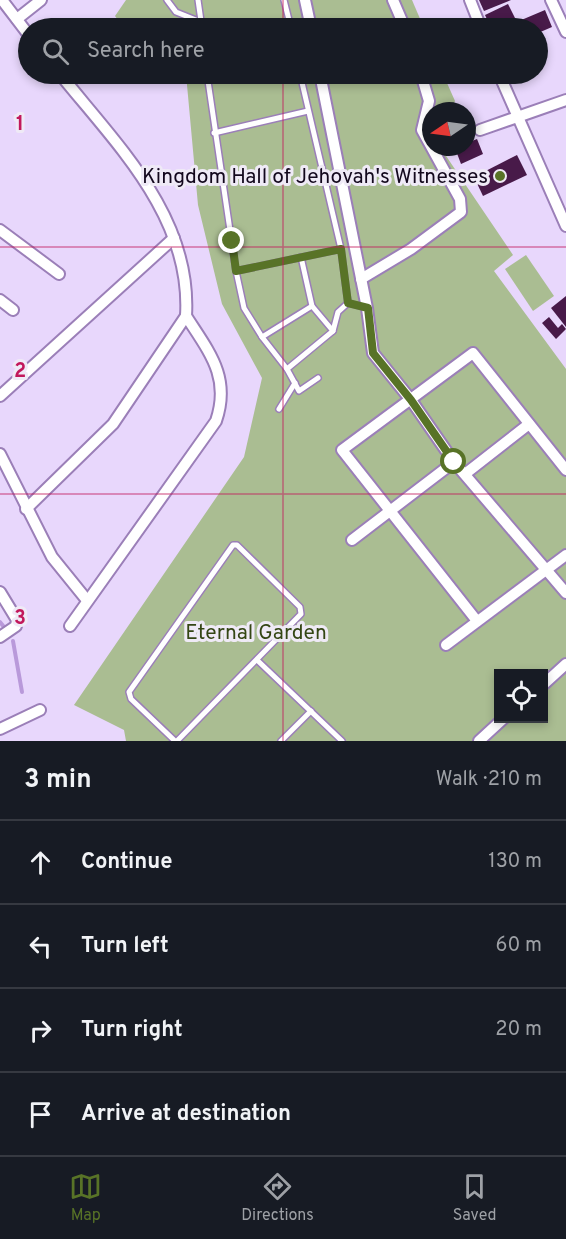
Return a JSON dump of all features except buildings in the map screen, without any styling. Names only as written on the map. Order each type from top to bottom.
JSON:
[{"type":"street","points":[[2,0],[18,22]]},
{"type":"street","points":[[16,19],[40,0]]},
{"type":"street","points":[[305,0],[309,18]]},
{"type":"street","points":[[393,0],[401,18]]},
{"type":"street","points":[[470,0],[477,18]]},
{"type":"street","points":[[552,0],[566,32]]},
{"type":"street","points":[[68,84],[151,188],[167,218],[185,282],[186,316],[218,370],[222,403],[216,421],[86,599],[70,626]]},
{"type":"street","points":[[322,84],[368,308],[373,353],[411,400],[454,462],[566,593]]},
{"type":"street","points":[[361,279],[411,249],[461,212],[460,199],[422,130],[429,101],[424,84]]},
{"type":"street","points":[[503,84],[516,118],[566,226]]},
{"type":"street","points":[[480,130],[566,100]]},
{"type":"street","points":[[1,232],[59,274]]},
{"type":"street","points":[[0,396],[174,238]]},
{"type":"street","points":[[0,300],[13,309]]},
{"type":"street","points":[[26,509],[113,424],[186,316]]},
{"type":"street","points":[[477,621],[342,450],[473,353],[566,470]]},
{"type":"street","points":[[465,474],[529,424]]},
{"type":"street","points":[[0,454],[52,557],[86,599]]},
{"type":"street","points":[[352,540],[454,462]]},
{"type":"street","points":[[446,645],[566,555]]},
{"type":"street","points":[[0,592],[16,620],[16,626],[0,637]]},
{"type":"street","points":[[548,680],[566,664]]},
{"type":"street","points":[[0,729],[40,710]]},
{"type":"street","points":[[479,741],[499,723]]},
{"type":"lane","points":[[167,0],[176,12],[188,18]]},
{"type":"lane","points":[[198,0],[200,18]]},
{"type":"lane","points":[[284,0],[288,18]]},
{"type":"lane","points":[[208,84],[236,271],[244,308],[262,338],[287,369],[300,391],[318,378]]},
{"type":"lane","points":[[302,84],[341,249],[348,303]]},
{"type":"lane","points":[[214,133],[308,111]]},
{"type":"lane","points":[[236,271],[341,249]]},
{"type":"lane","points":[[301,257],[312,306],[333,331]]},
{"type":"lane","points":[[348,303],[368,308]]},
{"type":"lane","points":[[287,369],[333,331],[338,312],[348,303]]},
{"type":"lane","points":[[262,338],[312,306]]},
{"type":"lane","points":[[279,409],[295,383]]},
{"type":"lane","points":[[235,545],[300,607],[298,619],[176,741],[131,699],[129,692],[235,545]]},
{"type":"lane","points":[[257,660],[342,741]]},
{"type":"lane","points":[[281,741],[311,711]]},
{"type":"green space","points":[[126,0],[412,0],[420,18],[116,18],[115,16]]},
{"type":"green space","name":"Eternal Garden","points":[[187,84],[447,84],[455,102],[422,102],[422,156],[446,156],[513,255],[494,271],[566,369],[566,741],[126,741],[124,730],[74,705],[244,457],[262,378],[222,304],[198,205]]},
{"type":"green space","points":[[526,255],[554,296],[533,311],[505,269]]},
{"type":"waterway","points":[[0,622],[4,627]]},
{"type":"waterway","points":[[13,641],[22,692]]},
{"type":"place","name":"Kingdom Hall of Jehovah's Witnesses","points":[[500,176]]},
{"type":"route","points":[[232,241],[236,271],[341,249],[348,303],[368,308],[373,353],[411,400],[454,462]]}]
